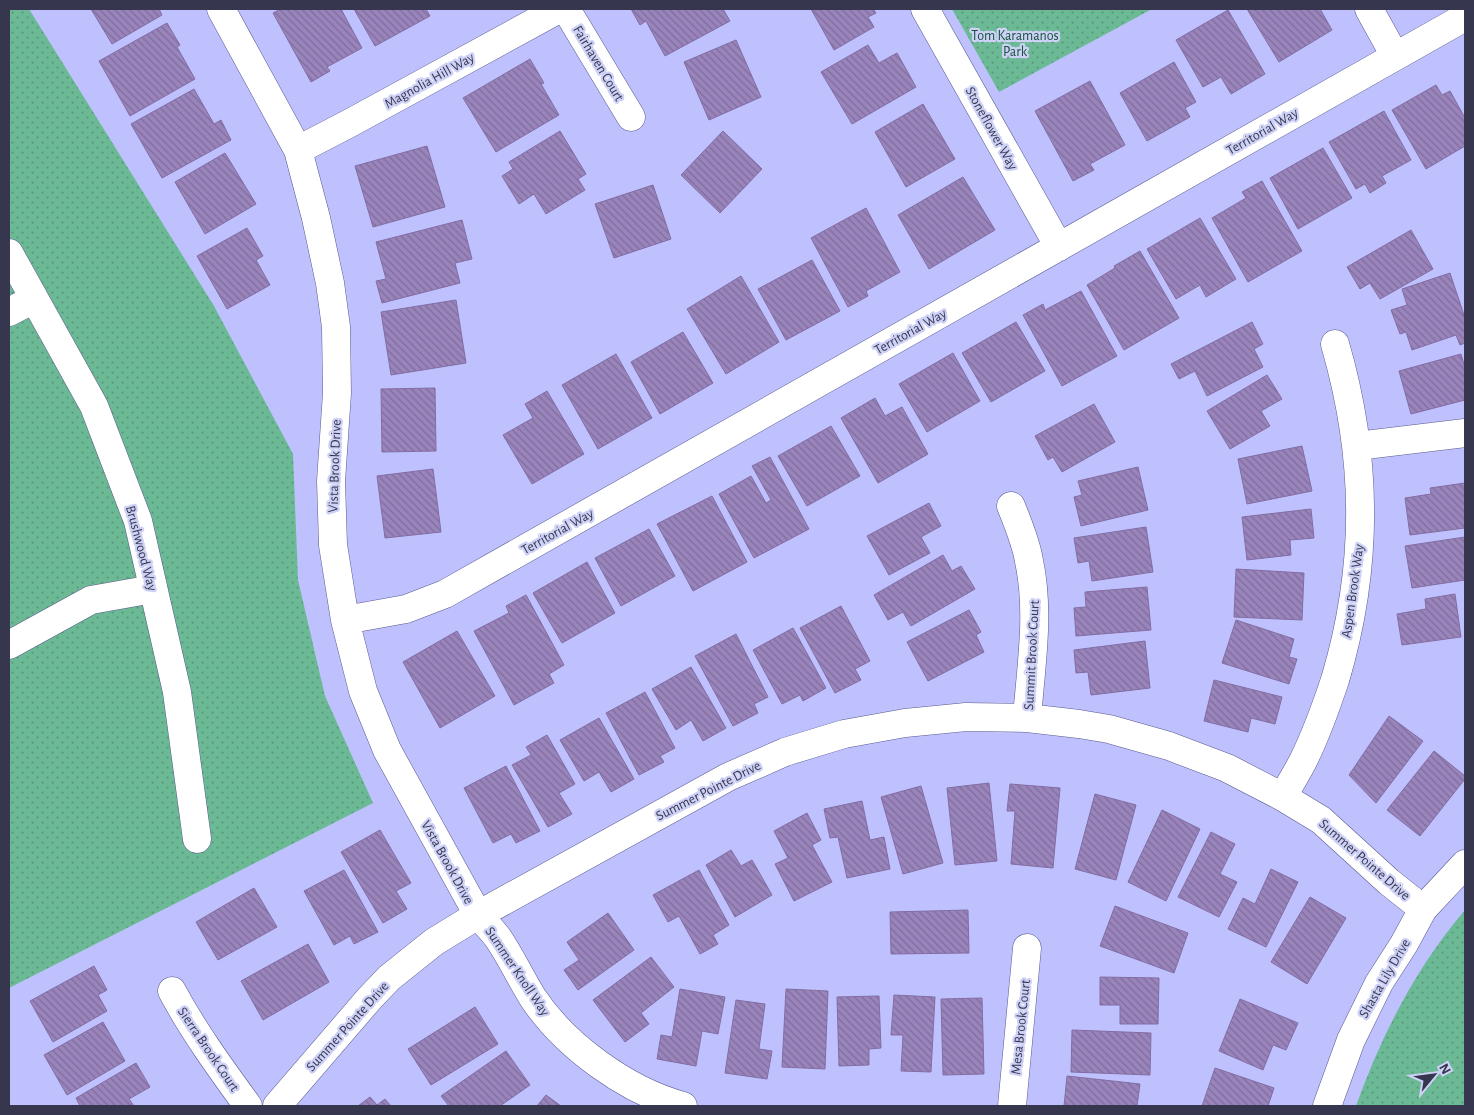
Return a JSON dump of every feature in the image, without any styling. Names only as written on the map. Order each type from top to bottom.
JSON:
[{"type":"street","name":"Vista Brook Drive","points":[[221,9],[298,150],[316,218],[330,283],[336,327],[337,394],[331,481],[333,545],[345,620],[363,691],[387,750],[478,915]]},
{"type":"street","name":"Magnolia Hill Way","points":[[298,150],[558,9]]},
{"type":"street","name":"Fairhaven Court","points":[[566,9],[631,117]]},
{"type":"street","name":"Stoneflower Way","points":[[925,9],[1059,247]]},
{"type":"street","points":[[1369,9],[1395,56]]},
{"type":"street","name":"Territorial Way","points":[[345,620],[406,609],[445,594],[1465,17]]},
{"type":"street","name":"Brushwood Way","points":[[9,253],[94,406],[138,521],[177,692],[197,839]]},
{"type":"street","points":[[9,312],[34,299]]},
{"type":"street","name":"Aspen Brook Way","points":[[1283,797],[1304,759],[1323,714],[1344,648],[1359,561],[1360,502],[1357,446],[1344,376],[1335,344]]},
{"type":"street","points":[[1357,446],[1465,433]]},
{"type":"street","name":"Summit Brook Court","points":[[1010,506],[1022,532],[1034,588],[1028,718]]},
{"type":"street","points":[[9,645],[91,600],[153,589]]},
{"type":"street","name":"Summer Pointe Drive","points":[[277,1106],[389,978],[434,942],[478,915],[728,777],[785,752],[844,734],[905,723],[966,717],[1028,718],[1079,724],[1169,746],[1227,768],[1283,797],[1321,820],[1389,882],[1423,909]]},
{"type":"street","name":"Shasta Lily Drive","points":[[1327,1106],[1355,1032],[1378,983],[1404,944],[1423,909],[1465,864]]},
{"type":"street","name":"Summer Knoll Way","points":[[478,915],[498,939],[534,999],[574,1044],[597,1063],[623,1080],[650,1094],[683,1106]]},
{"type":"street","name":"Mesa Brook Court","points":[[1012,1106],[1028,948]]},
{"type":"street","name":"Sierra Brook Court","points":[[172,991],[205,1048],[248,1106]]},
{"type":"path","points":[[1055,9],[1060,9]]},
{"type":"green space","points":[[9,9],[29,9],[214,306],[293,454],[298,580],[325,696],[373,803],[9,988]]},
{"type":"green space","name":"Tom Karamanos Park","points":[[952,9],[1152,9],[999,92]]},
{"type":"green space","points":[[1465,910],[1465,1106],[1356,1106],[1377,1054],[1401,1003],[1431,955]]},
{"type":"building","points":[[91,9],[159,9],[162,15],[112,44]]},
{"type":"building","points":[[281,9],[341,9],[362,48],[327,67],[330,71],[311,82],[273,13]]},
{"type":"building","points":[[354,9],[426,9],[430,16],[375,46]]},
{"type":"building","points":[[631,9],[723,9],[730,21],[665,56],[646,21],[640,25]]},
{"type":"building","points":[[811,9],[873,9],[876,13],[868,17],[874,27],[834,50]]},
{"type":"building","points":[[1247,9],[1320,9],[1332,30],[1279,62]]},
{"type":"building","points":[[1228,10],[1265,74],[1231,94],[1221,77],[1203,87],[1176,40]]},
{"type":"building","points":[[167,23],[180,45],[177,47],[195,79],[130,116],[99,61]]},
{"type":"building","points":[[736,40],[761,97],[709,120],[684,62]]},
{"type":"building","points":[[868,45],[879,63],[897,53],[916,87],[852,124],[821,72]]},
{"type":"building","points":[[530,59],[544,83],[541,84],[559,115],[496,152],[463,98]]},
{"type":"building","points":[[1174,62],[1196,102],[1185,108],[1190,117],[1147,141],[1120,93]]},
{"type":"building","points":[[1090,81],[1125,145],[1090,164],[1094,170],[1073,181],[1035,111]]},
{"type":"building","points":[[1436,85],[1442,95],[1450,91],[1465,118],[1465,146],[1426,169],[1392,110]]},
{"type":"building","points":[[194,89],[214,124],[221,120],[231,140],[162,178],[131,124]]},
{"type":"building","points":[[923,104],[955,159],[906,187],[875,132]]},
{"type":"building","points":[[1384,111],[1411,160],[1382,176],[1386,183],[1370,193],[1365,184],[1356,189],[1329,142]]},
{"type":"building","points":[[560,131],[586,174],[578,179],[585,190],[546,214],[534,194],[519,204],[502,176],[513,169],[509,162]]},
{"type":"building","points":[[723,131],[762,169],[720,213],[681,175]]},
{"type":"building","points":[[427,146],[445,207],[373,227],[355,166]]},
{"type":"building","points":[[1323,148],[1352,198],[1298,229],[1270,178]]},
{"type":"building","points":[[225,153],[256,204],[205,234],[175,182]]},
{"type":"building","points":[[963,177],[995,230],[929,269],[898,215]]},
{"type":"building","points":[[1262,181],[1302,251],[1248,282],[1212,218],[1246,198],[1242,192]]},
{"type":"building","points":[[653,185],[671,239],[614,258],[595,204]]},
{"type":"building","points":[[866,208],[900,272],[866,291],[868,296],[848,307],[811,238]]},
{"type":"building","points":[[1200,218],[1236,279],[1206,297],[1200,285],[1176,299],[1147,249]]},
{"type":"building","points":[[462,220],[472,259],[455,263],[460,283],[382,303],[376,281],[386,279],[376,242]]},
{"type":"building","points":[[247,228],[263,256],[256,260],[270,285],[227,309],[197,256]]},
{"type":"building","points":[[1411,230],[1433,269],[1380,299],[1370,283],[1360,289],[1347,267]]},
{"type":"building","points":[[1140,251],[1179,318],[1124,350],[1087,285]]},
{"type":"building","points":[[812,260],[840,311],[786,340],[758,289]]},
{"type":"building","points":[[1450,273],[1465,318],[1465,343],[1460,345],[1456,335],[1412,350],[1406,332],[1400,334],[1391,310],[1407,305],[1402,289]]},
{"type":"building","points":[[741,276],[779,342],[726,374],[687,309]]},
{"type":"building","points":[[1081,291],[1117,356],[1062,386],[1023,315],[1043,304],[1045,310]]},
{"type":"building","points":[[456,300],[466,363],[391,375],[381,312]]},
{"type":"building","points":[[1016,322],[1045,371],[991,402],[962,353]]},
{"type":"building","points":[[1252,322],[1263,344],[1254,349],[1263,367],[1207,396],[1195,371],[1179,379],[1171,364]]},
{"type":"building","points":[[683,332],[713,383],[660,414],[631,362]]},
{"type":"building","points":[[953,353],[980,401],[927,432],[899,384]]},
{"type":"building","points":[[616,354],[652,418],[598,449],[562,385]]},
{"type":"building","points":[[1461,354],[1465,368],[1465,400],[1411,414],[1399,371]]},
{"type":"building","points":[[1267,375],[1282,399],[1261,411],[1270,426],[1230,449],[1207,411]]},
{"type":"building","points":[[435,388],[436,451],[382,452],[381,389]]},
{"type":"building","points":[[547,391],[584,454],[532,484],[503,435],[533,418],[525,404]]},
{"type":"building","points":[[875,398],[885,416],[902,407],[928,454],[878,483],[841,418]]},
{"type":"building","points":[[1094,404],[1115,442],[1062,472],[1053,457],[1048,460],[1035,436]]},
{"type":"building","points":[[831,426],[860,476],[807,506],[778,456]]},
{"type":"building","points":[[1302,446],[1312,491],[1247,504],[1238,459]]},
{"type":"building","points":[[770,457],[809,529],[754,558],[719,494],[751,476],[766,503],[771,500],[752,466]]},
{"type":"building","points":[[1138,467],[1148,510],[1081,526],[1074,497],[1082,495],[1078,481]]},
{"type":"building","points":[[433,469],[441,532],[385,538],[377,476]]},
{"type":"building","points":[[1465,483],[1465,528],[1410,535],[1405,498],[1431,494],[1430,488]]},
{"type":"building","points":[[712,496],[747,562],[693,591],[657,524]]},
{"type":"building","points":[[929,503],[941,526],[921,537],[930,553],[889,575],[867,536]]},
{"type":"building","points":[[1311,509],[1314,538],[1290,540],[1291,555],[1247,560],[1242,517]]},
{"type":"building","points":[[1146,527],[1153,572],[1092,581],[1089,561],[1078,563],[1074,538]]},
{"type":"building","points":[[649,529],[675,576],[621,606],[595,558]]},
{"type":"building","points":[[1465,537],[1465,580],[1412,588],[1405,546]]},
{"type":"building","points":[[943,555],[952,571],[961,566],[975,589],[911,626],[903,612],[888,620],[874,595]]},
{"type":"building","points":[[587,562],[615,613],[562,643],[533,593]]},
{"type":"building","points":[[1236,569],[1304,573],[1302,620],[1234,617]]},
{"type":"building","points":[[1147,587],[1151,630],[1076,636],[1074,608],[1086,607],[1085,592]]},
{"type":"building","points":[[1455,594],[1461,637],[1402,645],[1397,614],[1426,609],[1425,599]]},
{"type":"building","points":[[526,595],[564,665],[549,674],[554,683],[514,705],[474,631],[509,613],[506,606]]},
{"type":"building","points":[[841,606],[870,661],[855,669],[861,680],[835,693],[800,628]]},
{"type":"building","points":[[969,610],[981,632],[976,635],[984,652],[928,681],[907,642]]},
{"type":"building","points":[[1236,620],[1294,639],[1289,657],[1297,659],[1289,684],[1222,663]]},
{"type":"building","points":[[793,628],[826,688],[803,701],[800,695],[782,704],[753,650]]},
{"type":"building","points":[[457,631],[495,696],[440,728],[403,662]]},
{"type":"building","points":[[736,634],[768,697],[754,704],[758,713],[733,726],[695,656]]},
{"type":"building","points":[[1145,641],[1150,688],[1091,695],[1088,672],[1076,673],[1074,650]]},
{"type":"building","points":[[691,667],[726,728],[703,741],[691,720],[676,730],[652,689]]},
{"type":"building","points":[[1214,680],[1282,697],[1275,724],[1251,718],[1248,732],[1204,721]]},
{"type":"building","points":[[645,692],[675,748],[660,756],[664,762],[639,775],[606,713]]},
{"type":"building","points":[[1389,716],[1423,741],[1376,803],[1349,775]]},
{"type":"building","points":[[599,718],[634,779],[611,792],[599,772],[584,781],[560,740]]},
{"type":"building","points":[[547,735],[575,784],[559,793],[572,814],[548,827],[512,765],[531,755],[526,747]]},
{"type":"building","points":[[1434,751],[1465,776],[1465,779],[1420,836],[1387,810]]},
{"type":"building","points":[[506,766],[540,831],[516,843],[511,834],[493,843],[464,788]]},
{"type":"building","points":[[989,783],[997,861],[955,865],[947,788]]},
{"type":"building","points":[[1010,784],[1060,788],[1053,868],[1011,864],[1015,811],[1007,811]]},
{"type":"building","points":[[921,786],[943,863],[903,874],[881,797]]},
{"type":"building","points":[[1095,794],[1136,805],[1116,880],[1075,869]]},
{"type":"building","points":[[862,801],[870,840],[884,837],[890,869],[847,878],[838,837],[830,838],[824,809]]},
{"type":"building","points":[[1162,810],[1200,829],[1166,901],[1128,882]]},
{"type":"building","points":[[807,813],[821,840],[812,845],[832,882],[794,901],[775,864],[788,858],[774,831]]},
{"type":"building","points":[[380,830],[411,883],[396,891],[407,909],[383,923],[341,852]]},
{"type":"building","points":[[1211,832],[1235,844],[1220,874],[1237,882],[1219,917],[1178,897]]},
{"type":"building","points":[[731,850],[741,866],[752,860],[772,895],[735,917],[706,865]]},
{"type":"building","points":[[1271,869],[1298,882],[1266,947],[1228,929],[1243,898],[1255,904]]},
{"type":"building","points":[[344,870],[378,932],[354,944],[350,936],[334,945],[304,891]]},
{"type":"building","points":[[699,870],[729,925],[713,935],[718,944],[700,954],[679,916],[668,922],[653,895]]},
{"type":"building","points":[[254,888],[277,927],[218,960],[196,922]]},
{"type":"building","points":[[1310,897],[1346,918],[1307,984],[1271,962]]},
{"type":"building","points":[[1115,906],[1188,933],[1174,973],[1100,946]]},
{"type":"building","points":[[968,910],[969,953],[891,954],[890,912]]},
{"type":"building","points":[[608,913],[634,950],[578,990],[564,970],[579,960],[567,942]]},
{"type":"building","points":[[308,944],[329,982],[263,1020],[241,981]]},
{"type":"building","points":[[651,957],[674,987],[641,1013],[649,1024],[625,1042],[593,1000]]},
{"type":"building","points":[[94,966],[107,990],[98,995],[107,1011],[53,1042],[30,1001]]},
{"type":"building","points":[[1100,977],[1159,978],[1158,1024],[1120,1024],[1120,1005],[1100,1005]]},
{"type":"building","points":[[680,989],[725,997],[718,1034],[702,1031],[696,1066],[657,1059],[661,1035],[672,1037]]},
{"type":"building","points":[[786,989],[828,991],[825,1069],[782,1067]]},
{"type":"building","points":[[894,995],[935,997],[931,1072],[901,1071],[903,1035],[891,1035]]},
{"type":"building","points":[[879,996],[881,1048],[869,1049],[869,1065],[839,1066],[837,997]]},
{"type":"building","points":[[982,998],[984,1074],[943,1075],[941,999]]},
{"type":"building","points":[[1240,999],[1298,1023],[1286,1050],[1273,1045],[1263,1070],[1219,1051]]},
{"type":"building","points":[[736,1000],[765,1004],[759,1049],[772,1051],[767,1079],[725,1073]]},
{"type":"building","points":[[475,1007],[498,1044],[431,1085],[408,1049]]},
{"type":"building","points":[[103,1022],[125,1061],[67,1095],[44,1055]]},
{"type":"building","points":[[1072,1030],[1151,1033],[1150,1075],[1071,1072]]},
{"type":"building","points":[[506,1051],[530,1085],[500,1106],[449,1106],[441,1096]]},
{"type":"building","points":[[136,1063],[150,1087],[129,1099],[134,1106],[80,1106],[76,1098]]},
{"type":"building","points":[[1215,1068],[1274,1088],[1268,1106],[1202,1106]]},
{"type":"building","points":[[1067,1076],[1140,1084],[1137,1106],[1064,1106]]},
{"type":"building","points":[[546,1095],[561,1106],[537,1106]]},
{"type":"building","points":[[370,1097],[377,1105],[385,1099],[391,1106],[358,1106]]}]
